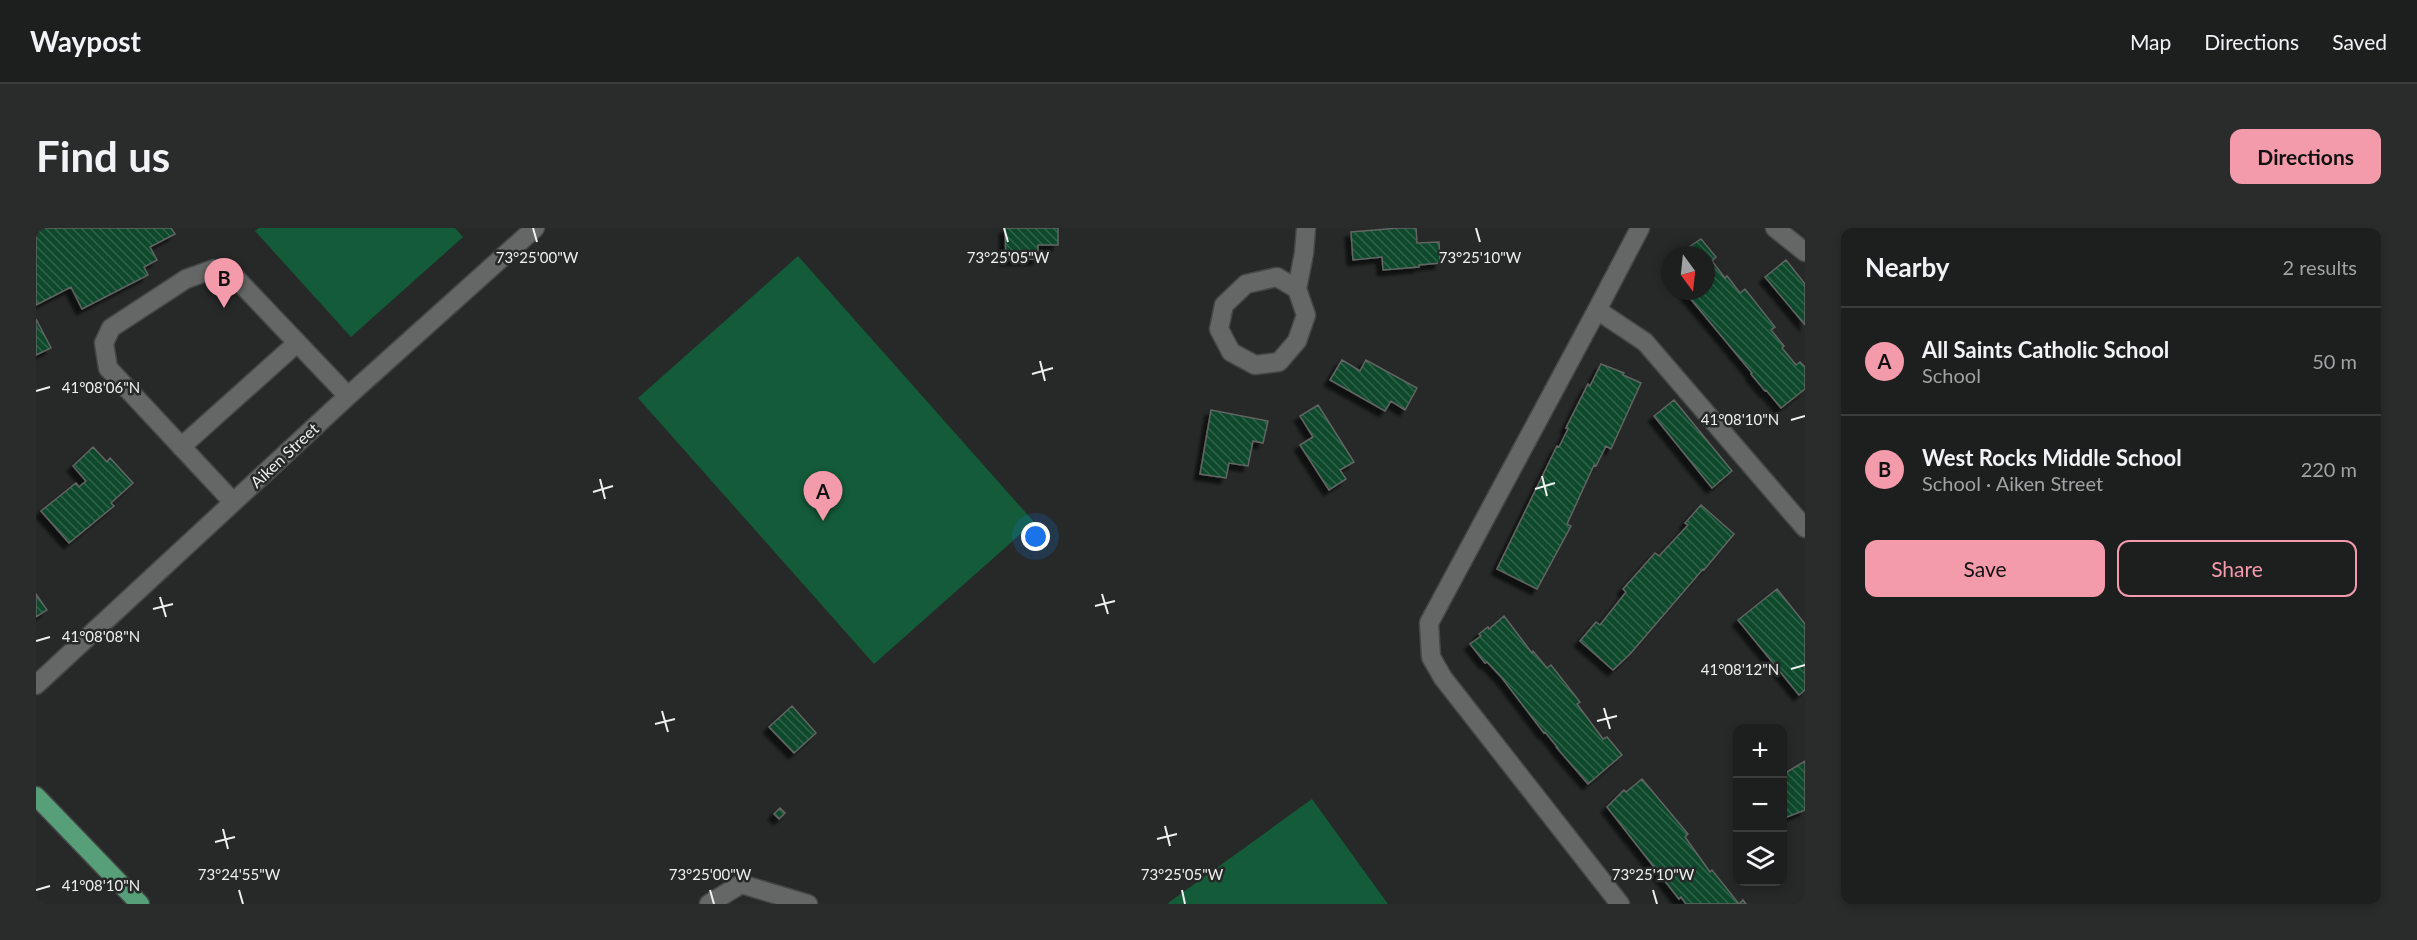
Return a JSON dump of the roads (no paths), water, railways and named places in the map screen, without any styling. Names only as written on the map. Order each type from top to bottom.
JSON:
[{"type":"main road","points":[[36,796],[140,904]]},
{"type":"street","name":"Aiken Street","points":[[36,685],[348,396],[535,228]]},
{"type":"street","points":[[1298,289],[1276,277],[1246,284],[1224,305],[1219,329],[1231,352],[1255,365],[1279,362],[1297,341],[1306,315],[1298,289],[1306,228]]},
{"type":"street","points":[[1620,904],[1443,678],[1431,657],[1429,623],[1640,228]]},
{"type":"street","points":[[1775,228],[1805,252]]},
{"type":"street","points":[[233,502],[108,368],[104,344],[111,328],[186,279],[214,268],[232,274],[348,396]]},
{"type":"street","points":[[1598,310],[1646,342],[1805,528]]},
{"type":"street","points":[[181,447],[297,343]]},
{"type":"street","points":[[709,904],[741,884],[808,904]]},
{"type":"place","name":"West Rocks Middle School","points":[[224,308]]},
{"type":"place","name":"All Saints Catholic School","points":[[823,521]]}]
